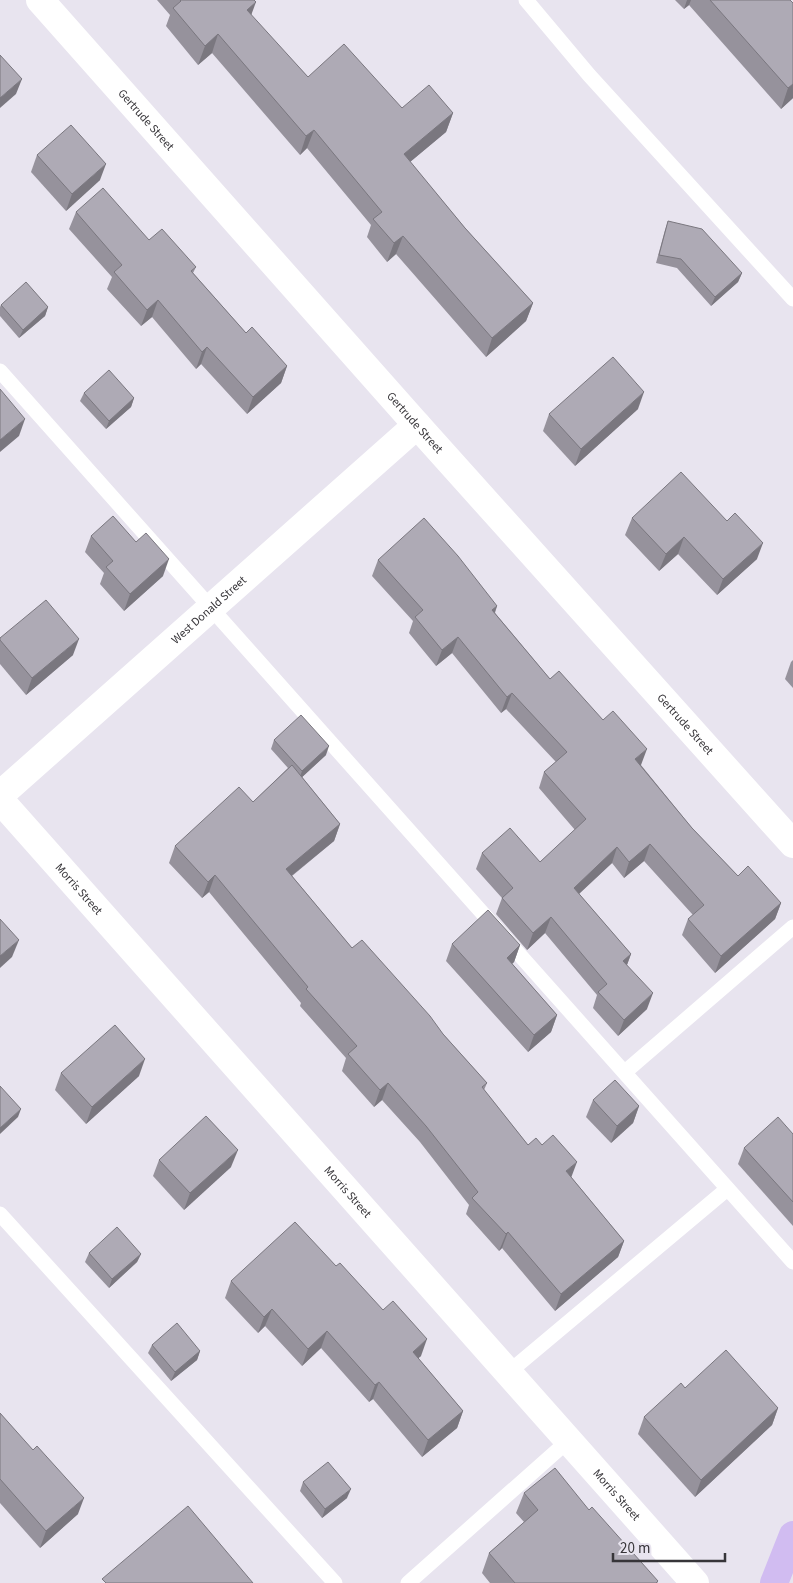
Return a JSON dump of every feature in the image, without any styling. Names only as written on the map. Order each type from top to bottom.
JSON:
[{"type":"main road","points":[[774,1583],[793,1536]]},
{"type":"street","name":"Gertrude Street","points":[[40,0],[416,425],[793,844]]},
{"type":"street","name":"West Donald Street","points":[[0,795],[416,425]]},
{"type":"street","name":"Morris Street","points":[[0,800],[695,1583]]},
{"type":"lane","points":[[526,0],[589,75],[793,300]]},
{"type":"lane","points":[[0,371],[625,1072],[726,1190],[793,1262]]},
{"type":"lane","points":[[625,1072],[793,927]]},
{"type":"lane","points":[[509,1372],[726,1190]]},
{"type":"lane","points":[[0,1214],[335,1583]]},
{"type":"lane","points":[[408,1583],[569,1440]]},
{"type":"building","points":[[180,0],[254,0],[256,2],[247,10],[308,77],[344,44],[402,108],[429,85],[453,113],[404,154],[465,228],[533,303],[492,338],[403,236],[394,243],[373,219],[382,212],[314,130],[306,136],[218,34],[205,46],[173,8]]},
{"type":"building","points":[[710,0],[790,0],[793,3],[793,84],[788,88]]},
{"type":"building","points":[[0,55],[22,79],[0,98]]},
{"type":"building","points":[[71,125],[106,164],[72,194],[37,155]]},
{"type":"building","points":[[103,188],[149,240],[162,229],[196,267],[191,271],[246,333],[252,327],[287,366],[253,397],[207,347],[202,352],[158,300],[147,310],[114,272],[122,265],[76,212]]},
{"type":"building","points":[[668,221],[702,229],[742,273],[715,297],[681,259],[659,255]]},
{"type":"building","points":[[26,282],[48,307],[23,330],[1,305]]},
{"type":"building","points":[[613,357],[644,392],[581,449],[549,414]]},
{"type":"building","points":[[109,370],[134,398],[109,421],[84,393]]},
{"type":"building","points":[[0,389],[25,419],[0,440]]},
{"type":"building","points":[[681,472],[727,521],[735,513],[763,543],[723,579],[684,537],[666,554],[632,518]]},
{"type":"building","points":[[113,516],[136,542],[146,533],[169,559],[130,594],[106,567],[113,561],[91,536]]},
{"type":"building","points":[[424,518],[458,556],[497,606],[492,610],[550,679],[559,671],[603,720],[613,711],[647,749],[635,759],[692,828],[738,876],[748,866],[781,903],[721,956],[688,919],[704,905],[650,844],[629,862],[617,847],[574,888],[631,954],[623,961],[653,993],[624,1020],[598,992],[607,984],[551,917],[533,933],[502,898],[513,888],[482,853],[510,828],[540,862],[586,819],[544,772],[567,752],[512,693],[507,697],[458,637],[442,650],[415,617],[423,610],[378,560]]},
{"type":"building","points":[[46,600],[79,639],[32,678],[0,638]]},
{"type":"building","points":[[301,715],[329,746],[302,771],[274,740]]},
{"type":"building","points":[[292,765],[340,824],[286,869],[352,948],[362,940],[430,1016],[443,1034],[487,1083],[482,1087],[528,1145],[536,1138],[542,1145],[553,1135],[577,1162],[566,1171],[624,1241],[561,1294],[508,1232],[506,1234],[472,1198],[478,1192],[426,1126],[388,1083],[380,1090],[348,1054],[357,1046],[306,989],[308,987],[215,875],[208,882],[175,846],[239,787],[253,802]]},
{"type":"building","points":[[488,910],[520,945],[507,958],[557,1015],[534,1035],[452,944]]},
{"type":"building","points":[[0,919],[19,940],[0,956]]},
{"type":"building","points":[[115,1025],[145,1059],[92,1107],[61,1073]]},
{"type":"building","points":[[615,1080],[639,1106],[617,1126],[593,1100]]},
{"type":"building","points":[[0,1086],[21,1109],[0,1128]]},
{"type":"building","points":[[206,1116],[238,1150],[190,1193],[159,1160]]},
{"type":"building","points":[[778,1117],[793,1134],[793,1202],[744,1148]]},
{"type":"building","points":[[295,1222],[336,1266],[340,1263],[383,1310],[393,1301],[427,1339],[413,1352],[463,1411],[428,1440],[379,1382],[375,1385],[327,1331],[308,1349],[272,1309],[264,1317],[231,1281]]},
{"type":"building","points":[[117,1227],[141,1254],[112,1279],[89,1253]]},
{"type":"building","points":[[177,1323],[200,1351],[175,1372],[152,1345]]},
{"type":"building","points":[[726,1350],[778,1408],[701,1480],[644,1417],[681,1383],[685,1388]]},
{"type":"building","points":[[0,1413],[33,1450],[37,1446],[84,1498],[46,1531],[0,1479]]},
{"type":"building","points":[[328,1462],[351,1489],[325,1509],[303,1482]]},
{"type":"building","points":[[555,1468],[589,1510],[592,1507],[658,1581],[656,1583],[515,1583],[489,1553],[538,1510],[524,1493]]},
{"type":"building","points":[[188,1506],[253,1583],[106,1583],[102,1579]]}]
